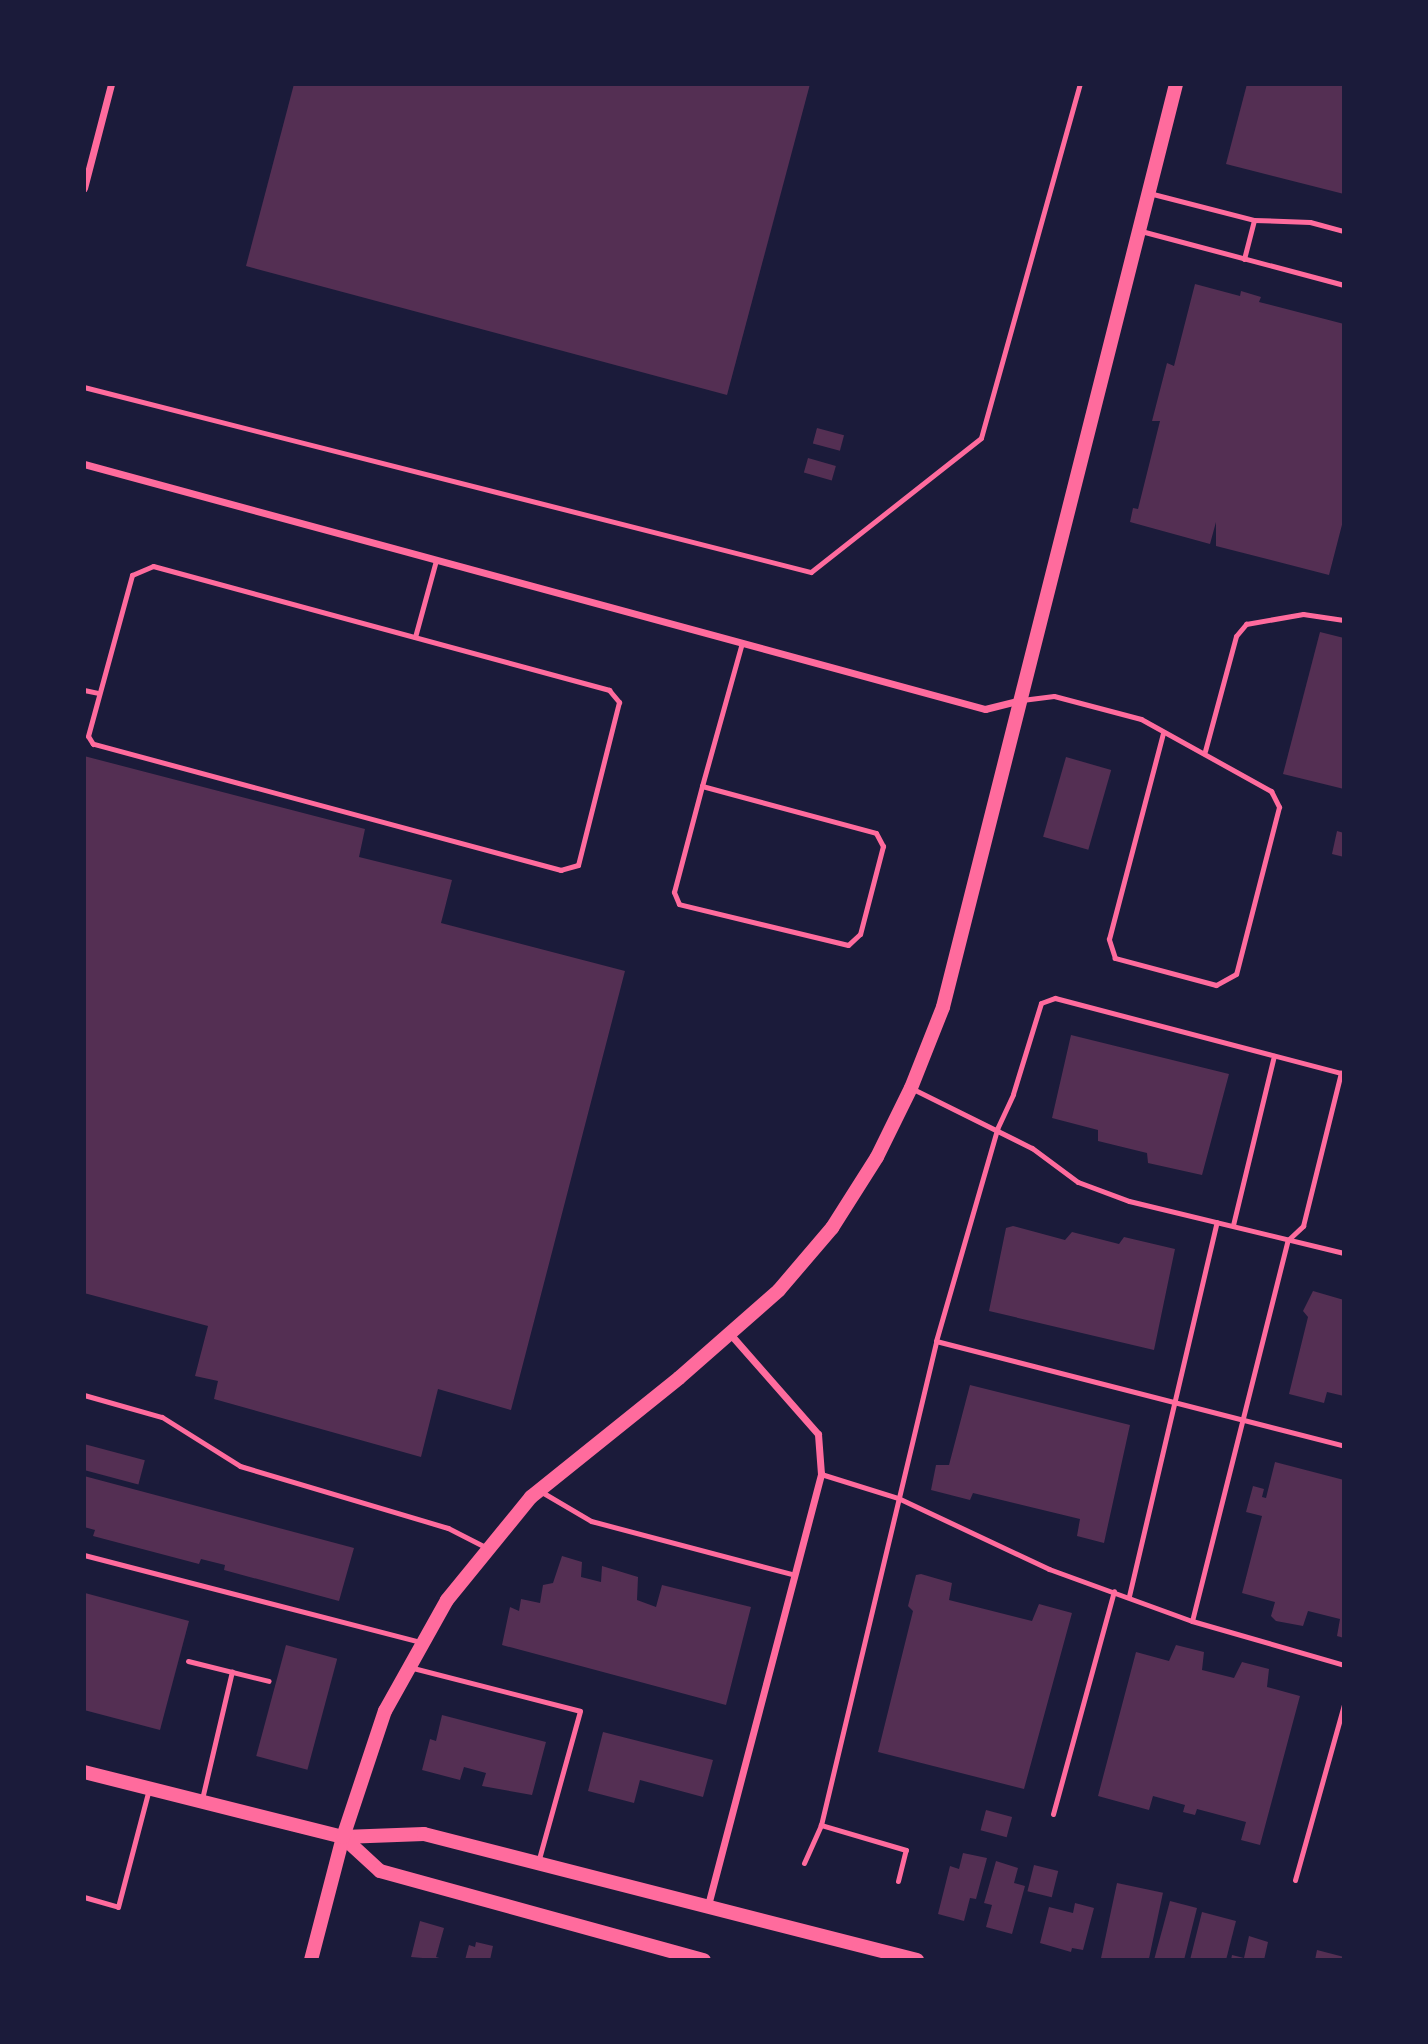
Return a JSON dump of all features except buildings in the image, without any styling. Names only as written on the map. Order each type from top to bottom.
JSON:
[{"type":"main road","points":[[311,1960],[344,1837],[385,1711],[447,1600],[538,1490],[730,1334],[779,1290],[832,1228],[877,1157],[911,1088],[943,1007],[1176,84]]},
{"type":"main road","points":[[84,1772],[344,1837],[424,1834],[917,1960]]},
{"type":"main road","points":[[344,1837],[380,1871],[704,1960]]},
{"type":"street","points":[[84,188],[111,84]]},
{"type":"street","points":[[84,464],[985,709],[1022,700]]},
{"type":"street","points":[[708,1905],[821,1474],[818,1434],[730,1334]]},
{"type":"lane","points":[[1149,193],[1254,220],[1310,222],[1344,231]]},
{"type":"lane","points":[[1244,259],[1254,220]]},
{"type":"lane","points":[[1140,231],[1344,285]]},
{"type":"lane","points":[[415,637],[436,560]]},
{"type":"lane","points":[[153,566],[609,690],[619,702],[578,865],[561,870],[93,744],[88,736],[99,693],[132,575],[153,566]]},
{"type":"lane","points":[[1205,751],[1236,636],[1246,624],[1303,614],[1344,620]]},
{"type":"lane","points":[[702,786],[876,833],[883,846],[860,933],[848,945],[679,904],[674,892],[702,786],[742,643]]},
{"type":"lane","points":[[84,690],[99,693]]},
{"type":"lane","points":[[1022,700],[1054,696],[1141,719],[1163,733],[1205,751],[1271,791],[1279,807],[1236,974],[1216,985],[1115,958],[1109,939],[1163,733]]},
{"type":"lane","points":[[804,1863],[821,1825],[936,1341],[997,1129],[1013,1094],[1041,1003],[1055,998],[1343,1074],[1303,1226],[1288,1240],[1240,1419],[1192,1621]]},
{"type":"lane","points":[[1233,1225],[1274,1056]]},
{"type":"lane","points":[[911,1088],[997,1129],[1078,1182],[1129,1201],[1344,1253]]},
{"type":"lane","points":[[1129,1596],[1217,1222]]},
{"type":"lane","points":[[936,1341],[1344,1446]]},
{"type":"lane","points":[[84,1395],[162,1417],[240,1466],[448,1528],[488,1549]]},
{"type":"lane","points":[[821,1474],[898,1498],[1049,1569],[1192,1621],[1344,1665]]},
{"type":"lane","points":[[538,1490],[591,1521],[794,1575]]},
{"type":"lane","points":[[84,1555],[423,1643]]},
{"type":"lane","points":[[1052,1814],[1114,1591]]},
{"type":"lane","points":[[188,1661],[269,1681]]},
{"type":"lane","points":[[410,1667],[580,1711],[538,1863]]},
{"type":"lane","points":[[202,1802],[232,1671]]},
{"type":"lane","points":[[1295,1880],[1344,1704]]},
{"type":"lane","points":[[84,1898],[118,1907],[149,1789]]},
{"type":"lane","points":[[821,1825],[906,1850],[898,1881]]},
{"type":"path","points":[[84,387],[811,572],[981,438],[1080,84]]}]
